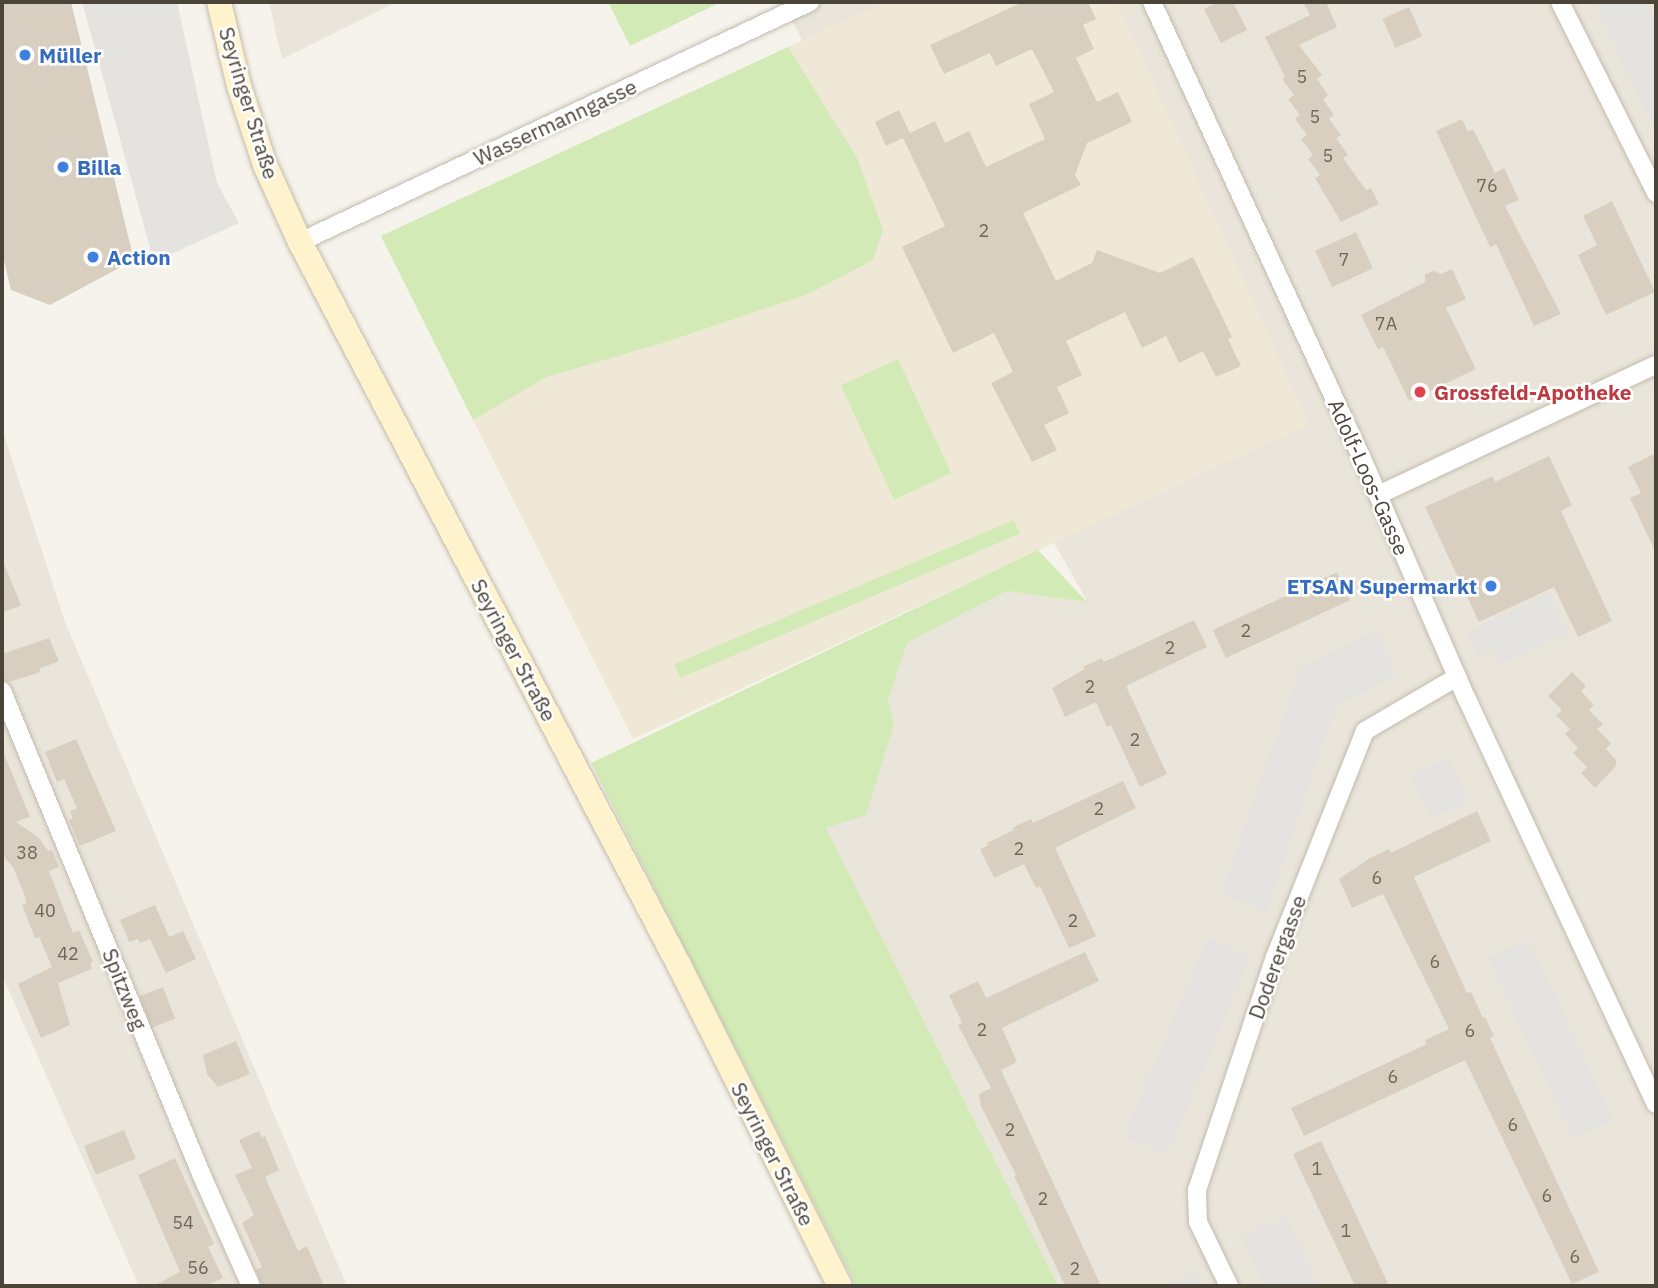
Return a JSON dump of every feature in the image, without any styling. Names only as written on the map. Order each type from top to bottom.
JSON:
[{"type":"main road","name":"Seyringer Straße","points":[[219,2],[239,86],[265,165],[300,242],[679,965],[840,1286]]},
{"type":"street","name":"Wassermanngasse","points":[[300,242],[810,2]]},
{"type":"street","name":"Adolf-Loos-Gasse","points":[[1152,2],[1378,495],[1457,677],[1656,1104]]},
{"type":"street","points":[[1560,2],[1656,193]]},
{"type":"street","points":[[1378,495],[1656,365]]},
{"type":"street","name":"Doderergasse","points":[[1229,1286],[1198,1222],[1197,1190],[1275,957],[1365,732],[1457,677]]},
{"type":"street","name":"Spitzweg","points":[[2,691],[202,1176],[251,1286]]},
{"type":"shaded area","points":[[82,2],[177,2],[217,183],[239,223],[154,262]]},
{"type":"shaded area","points":[[269,2],[397,2],[282,59]]},
{"type":"shaded area","points":[[784,2],[1656,2],[1656,1286],[1047,1286],[826,828],[894,724],[888,701],[907,643],[1007,591],[1087,601],[950,357]]},
{"type":"shaded area","points":[[885,2],[1117,2],[1309,424],[633,739],[381,236]]},
{"type":"shaded area","points":[[1593,2],[1647,2],[1656,21],[1656,131]]},
{"type":"shaded area","points":[[2,429],[65,622],[347,1286],[139,1286],[2,975]]},
{"type":"shaded area","points":[[1549,593],[1568,633],[1501,664],[1494,649],[1478,657],[1466,632]]},
{"type":"shaded area","points":[[1376,630],[1397,675],[1337,706],[1266,912],[1221,894],[1300,668]]},
{"type":"shaded area","points":[[1449,758],[1469,802],[1430,819],[1411,775]]},
{"type":"shaded area","points":[[1208,938],[1251,956],[1167,1154],[1124,1136]]},
{"type":"shaded area","points":[[1529,939],[1614,1120],[1573,1139],[1488,958]]},
{"type":"shaded area","points":[[1286,1217],[1319,1286],[1264,1286],[1241,1238]]},
{"type":"shaded area","points":[[1196,1270],[1204,1286],[1164,1286]]},
{"type":"green space","points":[[608,2],[721,2],[630,46]]},
{"type":"green space","points":[[788,47],[857,158],[883,230],[873,260],[808,294],[666,342],[546,377],[473,420],[381,236]]},
{"type":"green space","points":[[898,359],[951,473],[894,500],[841,386]]},
{"type":"green space","points":[[1014,520],[1020,534],[680,678],[674,664]]},
{"type":"green space","points":[[1038,550],[1087,602],[1007,591],[907,643],[888,701],[894,724],[866,815],[826,828],[1058,1286],[856,1286],[591,763]]},
{"type":"building","points":[[2,2],[71,2],[134,260],[50,305],[11,290],[2,252]]},
{"type":"building","points":[[1023,2],[1088,2],[1096,19],[1083,25],[1094,49],[1076,58],[1097,102],[1118,92],[1132,122],[1087,143],[1075,175],[1081,185],[1023,213],[1056,281],[1092,263],[1097,250],[1160,273],[1193,257],[1232,337],[1228,339],[1241,366],[1216,377],[1203,351],[1179,363],[1166,336],[1142,348],[1125,312],[1066,341],[1082,375],[1057,387],[1069,413],[1044,425],[1057,450],[1032,462],[991,383],[1013,372],[994,333],[953,353],[902,247],[945,226],[903,138],[886,146],[875,122],[899,110],[910,133],[935,121],[945,143],[969,131],[986,167],[1045,139],[1029,104],[1054,92],[1032,49],[996,66],[990,53],[944,74],[930,45]]},
{"type":"building","points":[[1218,2],[1233,2],[1247,30],[1221,43],[1204,9]]},
{"type":"building","points":[[1303,2],[1326,2],[1337,27],[1299,45],[1322,75],[1317,79],[1328,95],[1323,99],[1334,115],[1329,119],[1341,135],[1336,138],[1348,155],[1343,158],[1366,190],[1371,188],[1379,204],[1341,222],[1315,178],[1320,175],[1308,159],[1313,155],[1301,139],[1307,135],[1295,119],[1300,115],[1288,99],[1294,95],[1282,79],[1285,77],[1265,37],[1310,15]]},
{"type":"building","points":[[1409,7],[1422,36],[1396,48],[1383,19]]},
{"type":"building","points":[[1462,119],[1468,132],[1473,129],[1495,173],[1504,168],[1519,200],[1505,206],[1561,314],[1534,326],[1496,244],[1490,247],[1436,131]]},
{"type":"building","points":[[1612,201],[1655,292],[1606,315],[1578,255],[1597,245],[1583,216]]},
{"type":"building","points":[[1356,232],[1373,268],[1332,287],[1315,251]]},
{"type":"building","points":[[1452,269],[1466,299],[1446,308],[1476,369],[1409,401],[1383,347],[1378,350],[1361,315],[1425,282],[1425,274],[1434,271],[1441,274]]},
{"type":"building","points":[[1656,453],[1656,553],[1630,498],[1641,493],[1628,467]]},
{"type":"building","points":[[1549,456],[1572,505],[1561,511],[1612,621],[1578,637],[1554,587],[1479,622],[1425,507],[1493,476],[1495,482]]},
{"type":"building","points":[[2,559],[21,605],[2,613]]},
{"type":"building","points":[[1337,572],[1350,600],[1226,658],[1213,630]]},
{"type":"building","points":[[1194,620],[1207,647],[1126,686],[1167,774],[1140,787],[1111,725],[1107,727],[1096,702],[1065,717],[1052,688],[1085,669],[1083,667],[1102,658],[1104,662]]},
{"type":"building","points":[[49,638],[59,661],[39,669],[41,672],[9,682],[2,680],[2,654]]},
{"type":"building","points":[[1572,672],[1586,686],[1581,691],[1594,705],[1589,710],[1603,724],[1597,729],[1611,743],[1606,749],[1616,760],[1616,766],[1595,788],[1581,773],[1587,767],[1573,753],[1578,748],[1565,734],[1570,729],[1556,715],[1562,710],[1548,696]]},
{"type":"building","points":[[76,739],[116,831],[80,846],[69,820],[73,819],[70,811],[77,808],[64,779],[57,782],[45,752]]},
{"type":"building","points":[[2,749],[30,817],[16,822],[38,837],[48,851],[52,850],[59,867],[49,871],[73,933],[79,930],[93,962],[90,963],[92,969],[58,983],[70,1025],[41,1038],[18,984],[52,967],[39,937],[35,938],[22,905],[26,904],[25,896],[13,867],[5,858],[2,842]]},
{"type":"building","points":[[1123,781],[1136,808],[1055,848],[1096,936],[1069,948],[1040,886],[1036,888],[1024,864],[994,878],[980,849],[1014,830],[1012,828],[1031,819],[1033,823]]},
{"type":"building","points":[[1477,811],[1491,841],[1414,877],[1467,993],[1471,992],[1494,1036],[1490,1038],[1599,1272],[1572,1284],[1465,1060],[1304,1136],[1291,1108],[1427,1044],[1425,1040],[1449,1029],[1383,894],[1352,908],[1339,879],[1370,858],[1389,849],[1391,853]]},
{"type":"building","points":[[155,905],[169,937],[183,931],[196,959],[166,973],[150,939],[140,943],[138,939],[129,942],[120,920]]},
{"type":"building","points":[[1085,952],[1099,981],[1002,1028],[1017,1062],[1001,1070],[1101,1286],[1065,1286],[1014,1176],[1016,1175],[981,1106],[979,1094],[991,1088],[958,1025],[962,1023],[949,995],[978,981],[986,998]]},
{"type":"building","points":[[163,987],[175,1019],[152,1028],[140,996]]},
{"type":"building","points":[[236,1041],[250,1074],[218,1087],[207,1074],[203,1055]]},
{"type":"building","points":[[124,1130],[136,1159],[96,1175],[84,1146]]},
{"type":"building","points":[[259,1131],[262,1138],[265,1136],[279,1170],[265,1177],[298,1251],[307,1246],[324,1286],[262,1286],[256,1270],[262,1267],[242,1223],[254,1215],[235,1175],[252,1168],[239,1140]]},
{"type":"building","points":[[1321,1141],[1389,1286],[1355,1286],[1307,1184],[1293,1154]]},
{"type":"building","points":[[175,1158],[214,1244],[208,1247],[223,1278],[205,1286],[153,1286],[180,1272],[138,1175]]},
{"type":"place","name":"Müller","points":[[25,55]]},
{"type":"place","name":"Billa","points":[[63,167]]},
{"type":"place","name":"Action","points":[[93,257]]},
{"type":"place","name":"Grossfeld-Apotheke","points":[[1420,392]]},
{"type":"place","name":"ETSAN Supermarkt","points":[[1491,586]]}]
